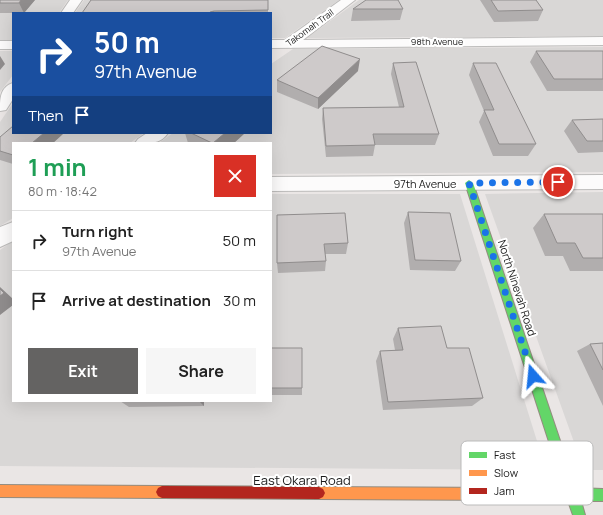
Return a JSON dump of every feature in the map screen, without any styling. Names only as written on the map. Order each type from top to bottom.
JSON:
[{"type":"street","points":[[68,12],[76,0]]},
{"type":"street","name":"Takomah Trail","points":[[272,55],[350,0]]},
{"type":"street","name":"98th Avenue","points":[[272,44],[603,41]]},
{"type":"street","points":[[0,45],[12,45]]},
{"type":"street","points":[[0,106],[12,89]]},
{"type":"street","points":[[146,142],[158,134]]},
{"type":"street","name":"97th Avenue","points":[[272,184],[603,182]]},
{"type":"street","name":"North Ninevah Road","points":[[469,183],[555,441]]},
{"type":"street","points":[[0,238],[12,231]]},
{"type":"street","name":"East Okara Road","points":[[0,491],[461,494]]},
{"type":"street","name":"North Ninevah Road","points":[[576,505],[579,515]]},
{"type":"shaded area","points":[[0,0],[68,0],[60,12],[12,12],[12,40],[0,40]]},
{"type":"shaded area","points":[[84,0],[339,0],[285,38],[272,38],[272,12],[76,12]]},
{"type":"shaded area","points":[[359,0],[603,0],[603,36],[307,38]]},
{"type":"shaded area","points":[[603,47],[603,172],[272,174],[272,142],[160,142],[172,134],[272,134],[272,63],[293,49]]},
{"type":"shaded area","points":[[0,51],[12,51],[12,76],[0,92]]},
{"type":"shaded area","points":[[12,104],[12,134],[143,134],[131,142],[12,142],[12,219],[0,226],[0,122]]},
{"type":"shaded area","points":[[603,192],[603,470],[593,470],[593,441],[574,441],[485,194]]},
{"type":"shaded area","points":[[272,194],[460,194],[537,441],[461,441],[461,469],[0,466],[0,250],[12,242],[12,402],[272,402]]},
{"type":"building","points":[[0,0],[21,0],[19,3],[0,3]]},
{"type":"building","points":[[91,0],[268,0],[268,10],[210,12],[83,12]]},
{"type":"building","points":[[366,0],[398,0],[403,9],[353,9]]},
{"type":"building","points":[[491,0],[536,0],[543,10],[498,11]]},
{"type":"building","points":[[322,46],[360,59],[318,98],[277,80]]},
{"type":"building","points":[[536,51],[603,51],[603,79],[554,79]]},
{"type":"building","points":[[416,62],[439,134],[373,134],[375,145],[326,146],[323,108],[404,107],[393,63]]},
{"type":"building","points":[[473,63],[496,63],[536,144],[499,144],[484,110],[494,110]]},
{"type":"building","points":[[603,119],[603,141],[587,141],[572,120]]},
{"type":"building","points":[[12,127],[12,134],[43,134],[33,142],[12,142],[12,155],[0,151],[0,137]]},
{"type":"building","points":[[193,134],[224,134],[214,142],[210,142]]},
{"type":"building","points":[[408,212],[450,213],[461,261],[415,260]]},
{"type":"building","points":[[345,213],[348,243],[324,244],[326,261],[277,263],[277,215]]},
{"type":"building","points":[[544,214],[603,214],[603,258],[583,258],[575,243],[557,243]]},
{"type":"building","points":[[0,289],[4,293],[0,296]]},
{"type":"building","points":[[441,326],[447,348],[469,348],[483,398],[388,402],[380,351],[403,350],[398,328]]},
{"type":"building","points":[[603,343],[603,370],[590,344]]},
{"type":"building","points":[[272,348],[302,348],[302,388],[272,388]]},
{"type":"traffic: fast","points":[[469,183],[554,441]]},
{"type":"traffic: fast","points":[[593,495],[603,495]]},
{"type":"traffic: fast","points":[[576,505],[579,515]]},
{"type":"traffic: slow","points":[[0,491],[162,492]]},
{"type":"traffic: slow","points":[[319,493],[461,494]]},
{"type":"traffic: jam","points":[[162,492],[319,493]]},
{"type":"route","points":[[533,376],[469,183],[558,182]]}]
